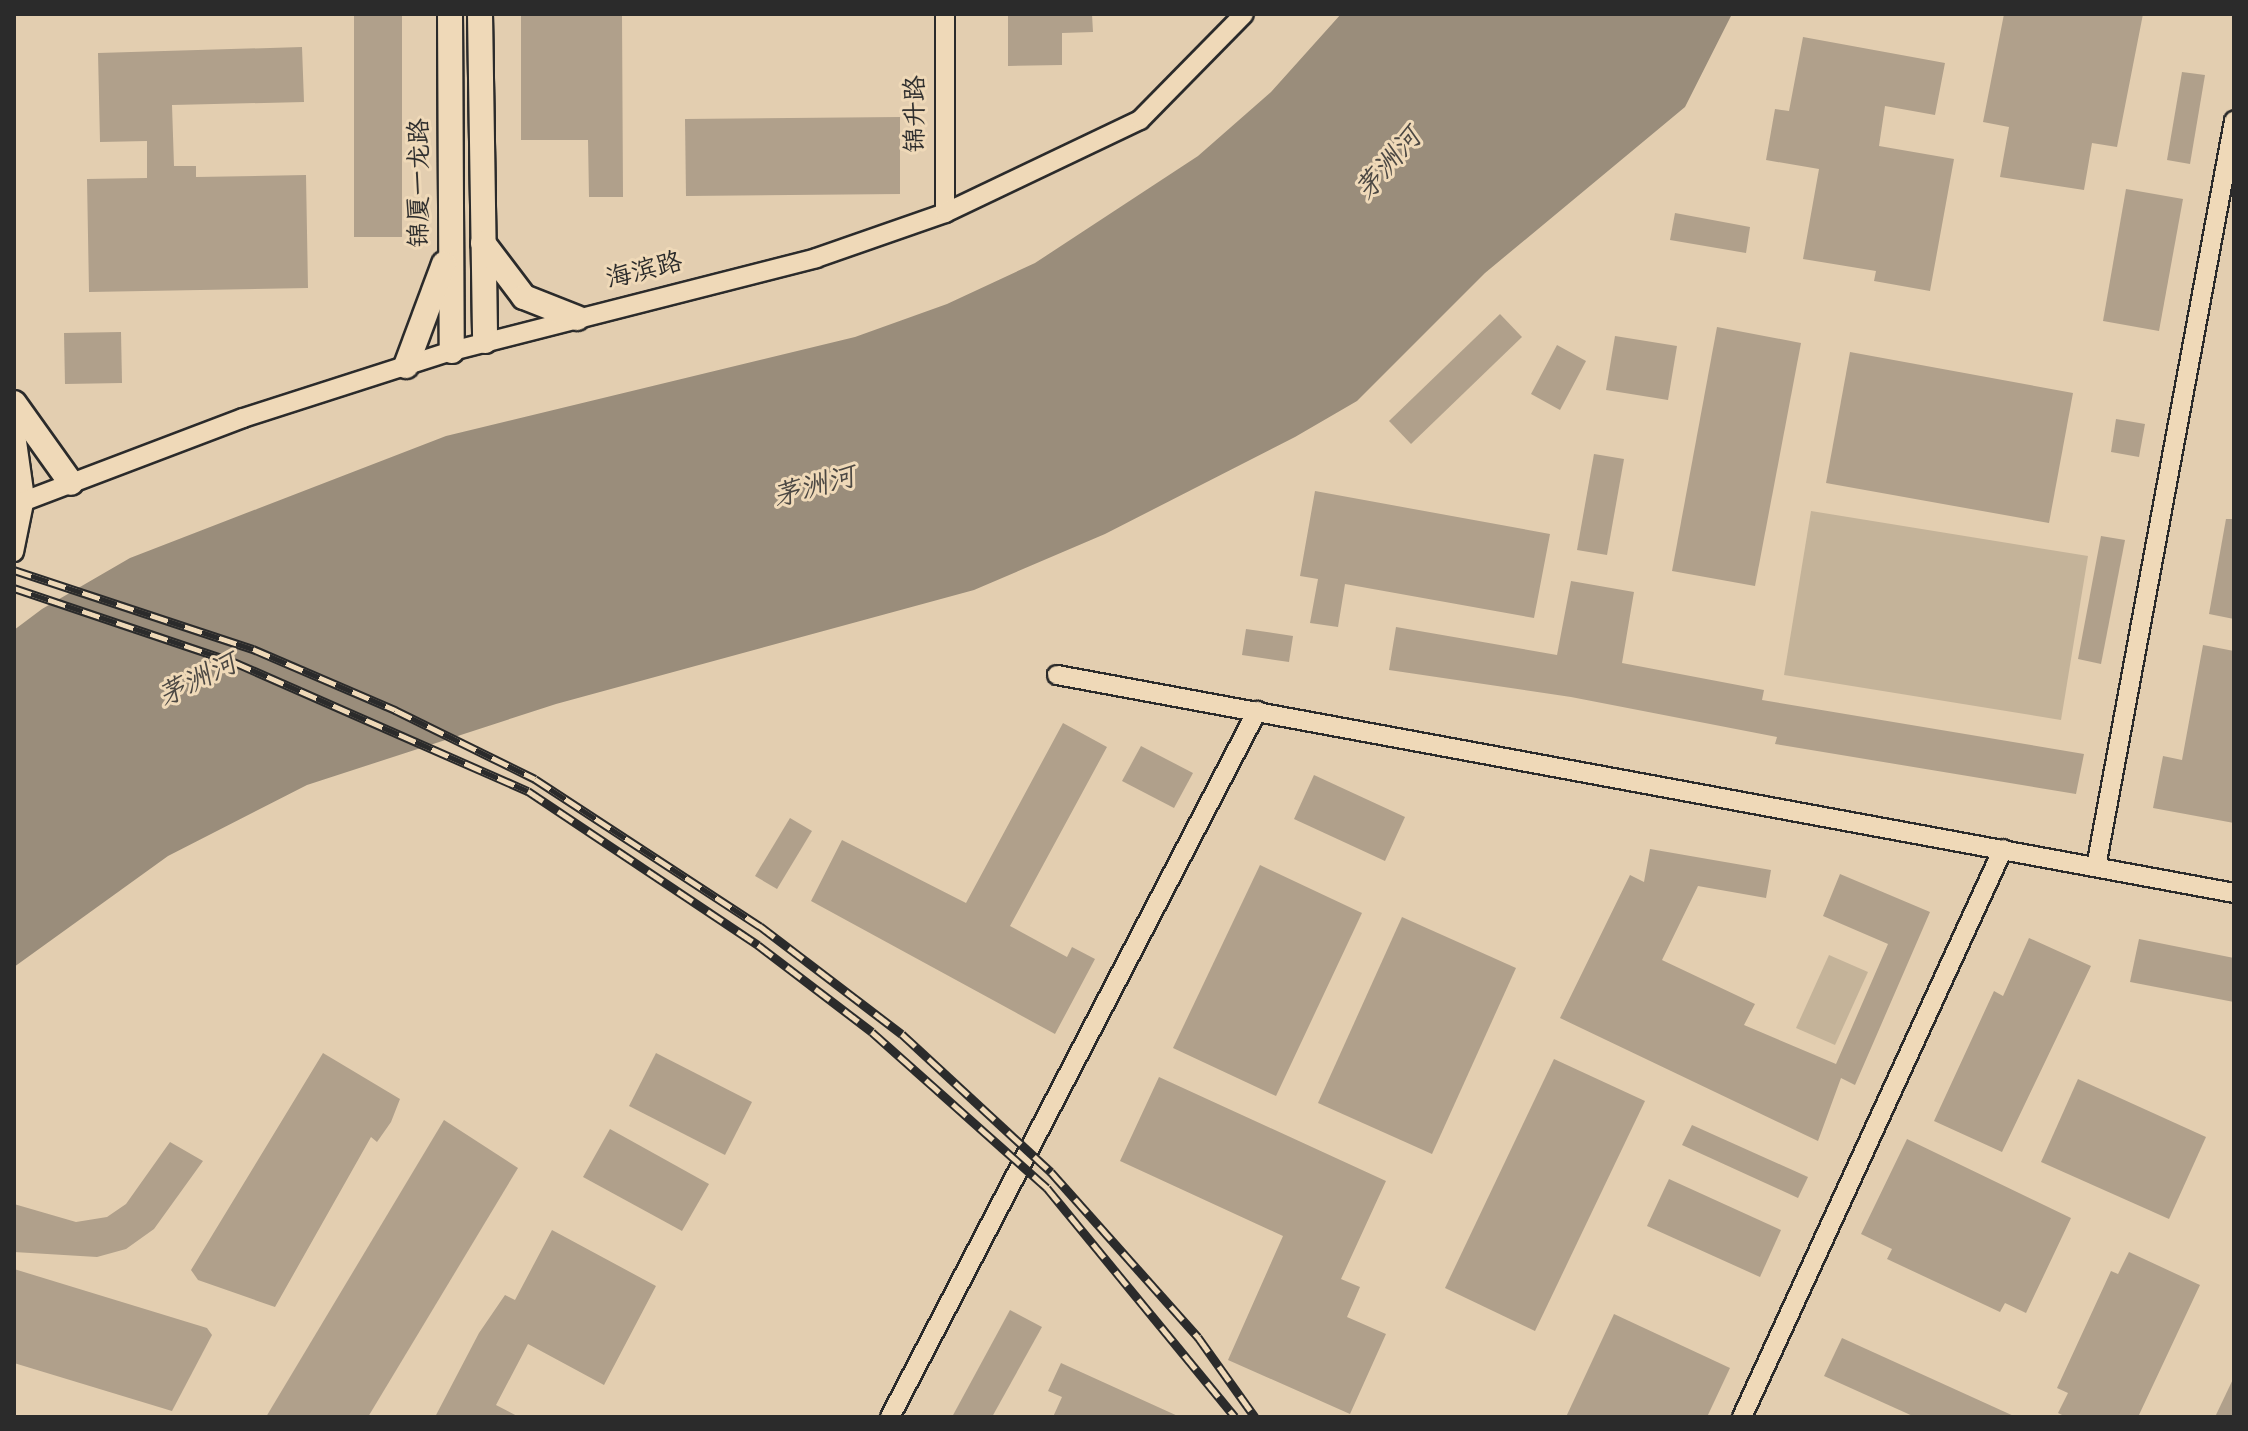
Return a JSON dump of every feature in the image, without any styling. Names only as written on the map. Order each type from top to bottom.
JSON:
[{"type":"street","name":"锦厦一龙路","points":[[450,14],[452,351]]},
{"type":"street","points":[[480,14],[485,341]]},
{"type":"street","name":"锦升路","points":[[945,14],[945,213]]},
{"type":"street","name":"海滨路","points":[[20,502],[452,351],[816,258],[945,213],[1140,120],[1244,14]]},
{"type":"street","points":[[2096,867],[2234,121]]},
{"type":"street","points":[[406,366],[451,243]]},
{"type":"street","points":[[483,243],[524,297],[577,318]]},
{"type":"street","points":[[14,403],[71,483]]},
{"type":"street","points":[[14,420],[20,502],[14,552]]},
{"type":"street","points":[[1057,675],[2234,893]]},
{"type":"street","points":[[890,1417],[1257,711]]},
{"type":"street","points":[[1742,1417],[2003,849]]},
{"type":"shaded area","points":[[1811,511],[2088,556],[2061,720],[1784,675]]},
{"type":"shaded area","points":[[1829,955],[1868,972],[1835,1045],[1796,1028]]},
{"type":"water","name":"茅洲河","points":[[1341,14],[1732,14],[1685,107],[1485,273],[1357,401],[1295,437],[1105,534],[974,590],[556,704],[307,785],[168,856],[14,967],[14,630],[42,609],[130,558],[446,436],[855,337],[947,304],[1035,263],[1198,156],[1271,92]]},
{"type":"building","points":[[354,14],[402,14],[402,237],[354,237]]},
{"type":"building","points":[[521,14],[622,14],[623,197],[589,197],[588,140],[521,140]]},
{"type":"building","points":[[1008,14],[1092,14],[1093,32],[1062,33],[1062,65],[1008,66]]},
{"type":"building","points":[[2004,14],[2143,14],[2117,147],[2092,143],[2084,190],[2000,177],[2009,127],[1983,122]]},
{"type":"building","points":[[1803,37],[1945,63],[1935,115],[1885,106],[1879,146],[1954,159],[1930,291],[1874,281],[1876,271],[1803,259],[1819,169],[1766,160],[1775,109],[1789,111]]},
{"type":"building","points":[[302,47],[304,102],[172,105],[174,166],[196,166],[196,177],[306,175],[308,288],[89,292],[87,179],[147,178],[147,141],[100,142],[98,53]]},
{"type":"building","points":[[2182,72],[2205,75],[2190,164],[2167,160]]},
{"type":"building","points":[[900,117],[900,194],[686,196],[685,119]]},
{"type":"building","points":[[2126,189],[2183,199],[2159,331],[2103,321]]},
{"type":"building","points":[[1675,213],[1750,227],[1746,253],[1670,240]]},
{"type":"building","points":[[1500,314],[1522,337],[1411,444],[1389,421]]},
{"type":"building","points":[[1717,327],[1801,343],[1755,586],[1672,571]]},
{"type":"building","points":[[121,332],[122,383],[65,384],[64,333]]},
{"type":"building","points":[[1615,336],[1677,346],[1668,400],[1606,390]]},
{"type":"building","points":[[1557,345],[1586,361],[1560,410],[1531,394]]},
{"type":"building","points":[[1850,352],[2073,393],[2049,523],[1826,483]]},
{"type":"building","points":[[2116,419],[2145,424],[2139,457],[2111,452]]},
{"type":"building","points":[[1594,454],[1624,459],[1607,555],[1577,550]]},
{"type":"building","points":[[1315,491],[1550,534],[1534,618],[1345,584],[1338,627],[1310,623],[1318,579],[1300,576]]},
{"type":"building","points":[[2226,519],[2234,519],[2234,619],[2209,614]]},
{"type":"building","points":[[2101,536],[2125,540],[2101,664],[2078,659]]},
{"type":"building","points":[[1571,581],[1634,592],[1622,663],[1764,690],[1762,700],[2084,754],[2076,794],[1775,744],[1777,737],[1571,697],[1389,670],[1396,627],[1557,655]]},
{"type":"building","points":[[1246,629],[1293,636],[1289,662],[1242,655]]},
{"type":"building","points":[[2203,645],[2234,651],[2234,823],[2153,808],[2163,756],[2182,760]]},
{"type":"building","points":[[1063,723],[1107,747],[1010,926],[1067,957],[1072,947],[1095,959],[1055,1034],[811,901],[842,840],[966,903]]},
{"type":"building","points":[[1141,746],[1193,773],[1174,808],[1122,781]]},
{"type":"building","points":[[1314,775],[1405,817],[1385,861],[1294,819]]},
{"type":"building","points":[[790,818],[812,831],[777,889],[755,876]]},
{"type":"building","points":[[1650,849],[1771,870],[1766,898],[1698,886],[1662,960],[1755,1004],[1744,1025],[1836,1064],[1888,944],[1823,916],[1840,874],[1930,912],[1855,1085],[1841,1078],[1818,1141],[1560,1018],[1630,875],[1644,882]]},
{"type":"building","points":[[1260,865],[1362,913],[1276,1096],[1173,1048]]},
{"type":"building","points":[[1402,917],[1516,968],[1432,1154],[1318,1103]]},
{"type":"building","points":[[2029,938],[2091,966],[2002,1152],[1934,1121],[1994,991],[2003,996]]},
{"type":"building","points":[[2139,939],[2234,958],[2234,1002],[2130,982]]},
{"type":"building","points":[[323,1053],[400,1099],[391,1122],[377,1142],[371,1137],[275,1307],[198,1280],[191,1270]]},
{"type":"building","points":[[656,1053],[752,1102],[725,1155],[629,1106]]},
{"type":"building","points":[[1554,1059],[1645,1101],[1535,1331],[1445,1288]]},
{"type":"building","points":[[1159,1077],[1386,1181],[1341,1279],[1360,1287],[1347,1317],[1386,1334],[1350,1414],[1228,1360],[1283,1236],[1120,1161]]},
{"type":"building","points":[[2078,1079],[2206,1137],[2169,1219],[2041,1162]]},
{"type":"building","points":[[444,1120],[518,1168],[368,1417],[266,1417]]},
{"type":"building","points":[[1692,1125],[1808,1177],[1798,1198],[1682,1145]]},
{"type":"building","points":[[610,1129],[709,1184],[682,1231],[583,1177]]},
{"type":"building","points":[[1907,1139],[2071,1218],[2026,1313],[2005,1303],[2000,1312],[1887,1259],[1892,1249],[1861,1234]]},
{"type":"building","points":[[170,1142],[203,1161],[154,1229],[126,1249],[97,1257],[14,1252],[14,1204],[76,1222],[107,1217],[126,1204]]},
{"type":"building","points":[[1669,1179],[1781,1230],[1760,1277],[1647,1226]]},
{"type":"building","points":[[552,1230],[656,1286],[604,1385],[528,1344],[496,1405],[519,1417],[435,1417],[479,1333],[505,1295],[515,1300]]},
{"type":"building","points":[[2129,1252],[2200,1285],[2138,1417],[2066,1417],[2058,1413],[2068,1393],[2057,1388],[2111,1271],[2118,1274]]},
{"type":"building","points":[[14,1269],[207,1328],[212,1335],[172,1411],[14,1363]]},
{"type":"building","points":[[1010,1310],[1042,1327],[992,1417],[952,1417]]},
{"type":"building","points":[[1614,1314],[1730,1368],[1707,1417],[1566,1417]]},
{"type":"building","points":[[1842,1338],[2016,1417],[1915,1417],[1824,1376]]},
{"type":"building","points":[[1061,1363],[1180,1417],[1053,1417],[1062,1397],[1048,1391]]},
{"type":"building","points":[[2234,1377],[2234,1417],[2215,1417]]},
{"type":"railway","points":[[14,570],[253,649],[395,710],[535,779],[760,926],[902,1034],[1051,1172],[1198,1337],[1255,1417]]},
{"type":"railway","points":[[14,588],[234,662],[528,791],[758,945],[872,1032],[1047,1188],[1235,1417]]}]
